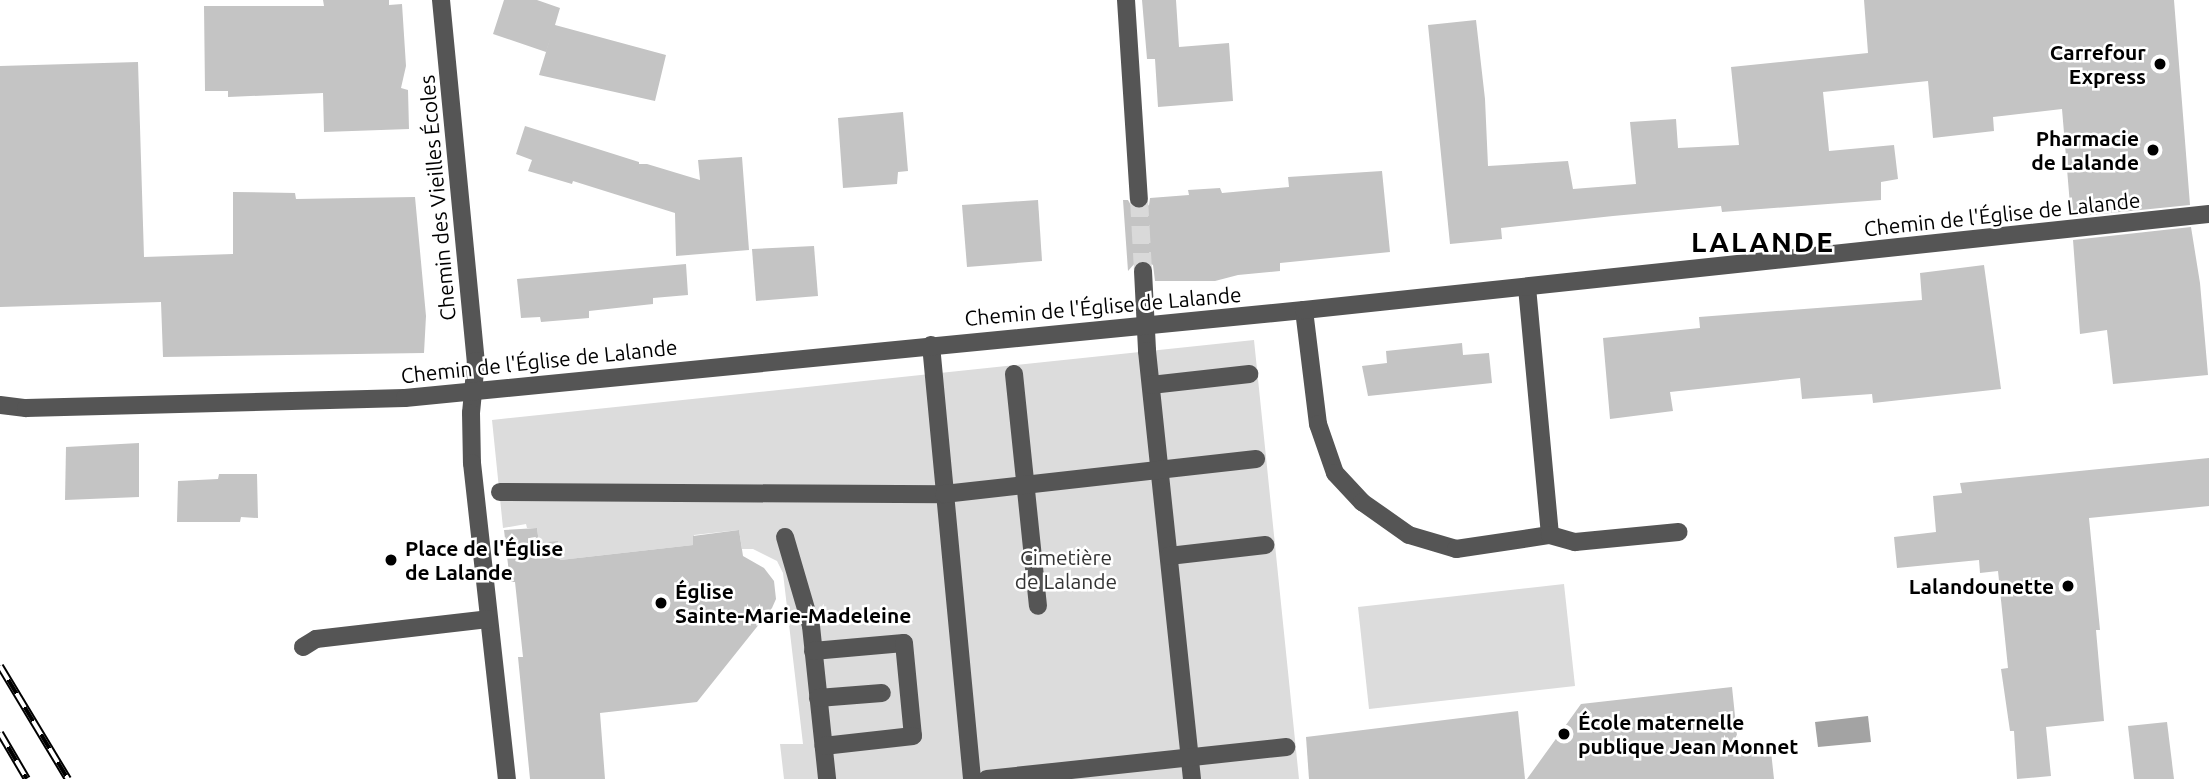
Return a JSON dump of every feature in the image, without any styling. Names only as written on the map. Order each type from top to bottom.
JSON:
[{"type":"street","name":"Chemin des Vieilles Écoles","points":[[442,0],[475,361],[473,391]]},
{"type":"street","points":[[1126,0],[1139,199]]},
{"type":"street","name":"Chemin de l'Église de Lalande","points":[[0,405],[26,408],[364,399],[473,391],[1304,310],[2209,214]]},
{"type":"street","points":[[1143,271],[1144,324],[1162,471],[1192,779]]},
{"type":"street","points":[[1527,286],[1550,536]]},
{"type":"street","points":[[1304,310],[1318,424],[1335,473],[1362,502],[1409,536],[1456,549],[1550,536],[1575,542],[1679,531]]},
{"type":"street","points":[[931,345],[972,779]]},
{"type":"street","points":[[1013,374],[1038,606]]},
{"type":"street","points":[[1151,384],[1249,374]]},
{"type":"street","points":[[473,391],[472,463],[507,779]]},
{"type":"street","points":[[500,492],[944,494],[1256,459]]},
{"type":"street","points":[[785,537],[811,626],[827,779]]},
{"type":"street","points":[[1169,556],[1265,545]]},
{"type":"street","points":[[303,647],[316,639],[488,619]]},
{"type":"street","points":[[814,651],[904,643],[914,736],[824,746]]},
{"type":"street","points":[[818,698],[882,693]]},
{"type":"street","points":[[987,779],[1286,747]]},
{"type":"green space","name":"Cimetière de Lalande","points":[[1254,340],[1299,779],[784,779],[780,744],[803,744],[783,573],[777,561],[753,549],[742,549],[739,530],[694,535],[693,545],[560,560],[558,542],[539,543],[537,528],[527,528],[526,524],[503,528],[492,420]]},
{"type":"green space","points":[[1564,584],[1575,686],[1369,709],[1358,607]]},
{"type":"shaded area","points":[[1868,716],[1871,742],[1818,747],[1815,722]]},
{"type":"building","points":[[323,0],[389,0],[389,5],[402,4],[406,66],[401,88],[408,90],[409,129],[324,132],[323,93],[228,97],[228,91],[205,91],[204,6],[324,6]]},
{"type":"building","points":[[504,0],[537,0],[560,8],[555,25],[666,55],[655,101],[539,75],[554,26],[546,52],[493,34]]},
{"type":"building","points":[[1142,0],[1176,0],[1179,47],[1229,43],[1233,101],[1158,107],[1155,59],[1147,59]]},
{"type":"building","points":[[1864,0],[2174,0],[2190,205],[2071,217],[2062,109],[1993,117],[1994,131],[1933,138],[1928,81],[1823,92],[1829,151],[1894,145],[1898,179],[1881,182],[1881,200],[1722,212],[1721,206],[1613,216],[1501,228],[1502,239],[1450,244],[1428,25],[1476,20],[1485,99],[1488,166],[1568,161],[1573,189],[1636,184],[1630,122],[1676,119],[1678,148],[1739,145],[1731,67],[1868,53]]},
{"type":"building","points":[[138,62],[144,257],[233,254],[233,192],[295,193],[296,199],[415,197],[426,316],[424,353],[163,357],[161,302],[0,307],[0,66]]},
{"type":"building","points":[[903,112],[908,171],[898,172],[897,184],[843,188],[838,118]]},
{"type":"building","points":[[525,126],[639,164],[700,180],[698,160],[742,157],[749,250],[676,256],[675,213],[573,181],[572,184],[528,171],[532,160],[516,154]]},
{"type":"building","points":[[1382,171],[1390,252],[1280,263],[1280,271],[1238,275],[1215,281],[1155,281],[1153,265],[1143,260],[1136,262],[1128,271],[1123,200],[1128,200],[1133,209],[1140,210],[1149,205],[1150,198],[1189,195],[1188,190],[1220,188],[1222,193],[1289,187],[1288,177]]},
{"type":"building","points":[[1038,200],[1042,261],[967,267],[962,205]]},
{"type":"building","points":[[2191,227],[2200,283],[2208,375],[2113,384],[2107,330],[2080,334],[2073,240]]},
{"type":"building","points":[[814,246],[818,296],[756,301],[752,249]]},
{"type":"building","points":[[686,264],[688,295],[653,298],[653,304],[589,311],[589,318],[541,322],[540,317],[521,318],[517,279]]},
{"type":"building","points":[[1984,265],[2001,389],[1873,403],[1872,394],[1802,399],[1800,378],[1670,392],[1673,411],[1610,419],[1603,338],[1700,328],[1699,317],[1922,300],[1920,273]]},
{"type":"building","points":[[1462,343],[1463,355],[1489,353],[1492,383],[1368,396],[1362,366],[1387,363],[1386,351]]},
{"type":"building","points":[[139,443],[139,497],[65,500],[66,447]]},
{"type":"building","points":[[2209,458],[2209,506],[2089,518],[2100,630],[2096,630],[2104,721],[2046,727],[2051,776],[2017,779],[2014,731],[2010,731],[2001,669],[2008,668],[1998,571],[1980,573],[1979,560],[1897,568],[1894,537],[1936,532],[1933,496],[1962,493],[1960,483]]},
{"type":"building","points":[[219,474],[257,474],[258,518],[241,517],[240,522],[177,522],[178,481],[218,479]]},
{"type":"building","points":[[537,528],[539,543],[558,541],[560,560],[693,545],[693,536],[739,530],[743,556],[764,568],[774,581],[776,599],[772,608],[697,702],[600,713],[605,779],[530,779],[518,657],[523,657],[515,582],[510,582],[504,530]]},
{"type":"building","points":[[1732,687],[1738,745],[1770,742],[1774,779],[1527,779],[1581,704]]},
{"type":"building","points":[[1518,711],[1525,779],[1309,779],[1306,737]]},
{"type":"building","points":[[2167,722],[2174,779],[2134,779],[2128,726]]},
{"type":"tunnel","points":[[1139,199],[1143,271]]},
{"type":"railway","points":[[0,666],[68,779]]},
{"type":"railway","points":[[0,733],[27,779]]},
{"type":"place","name":"Carrefour Express","points":[[2160,64]]},
{"type":"place","name":"Pharmacie de Lalande","points":[[2153,150]]},
{"type":"place","name":"Place de l'Église de Lalande","points":[[391,560]]},
{"type":"place","name":"Lalandounette","points":[[2068,586]]},
{"type":"place","name":"Église Sainte-Marie-Madeleine","points":[[661,603]]},
{"type":"place","name":"École maternelle publique Jean Monnet","points":[[1564,734]]},
{"type":"district","name":"LALANDE","points":[[1763,242]]}]
